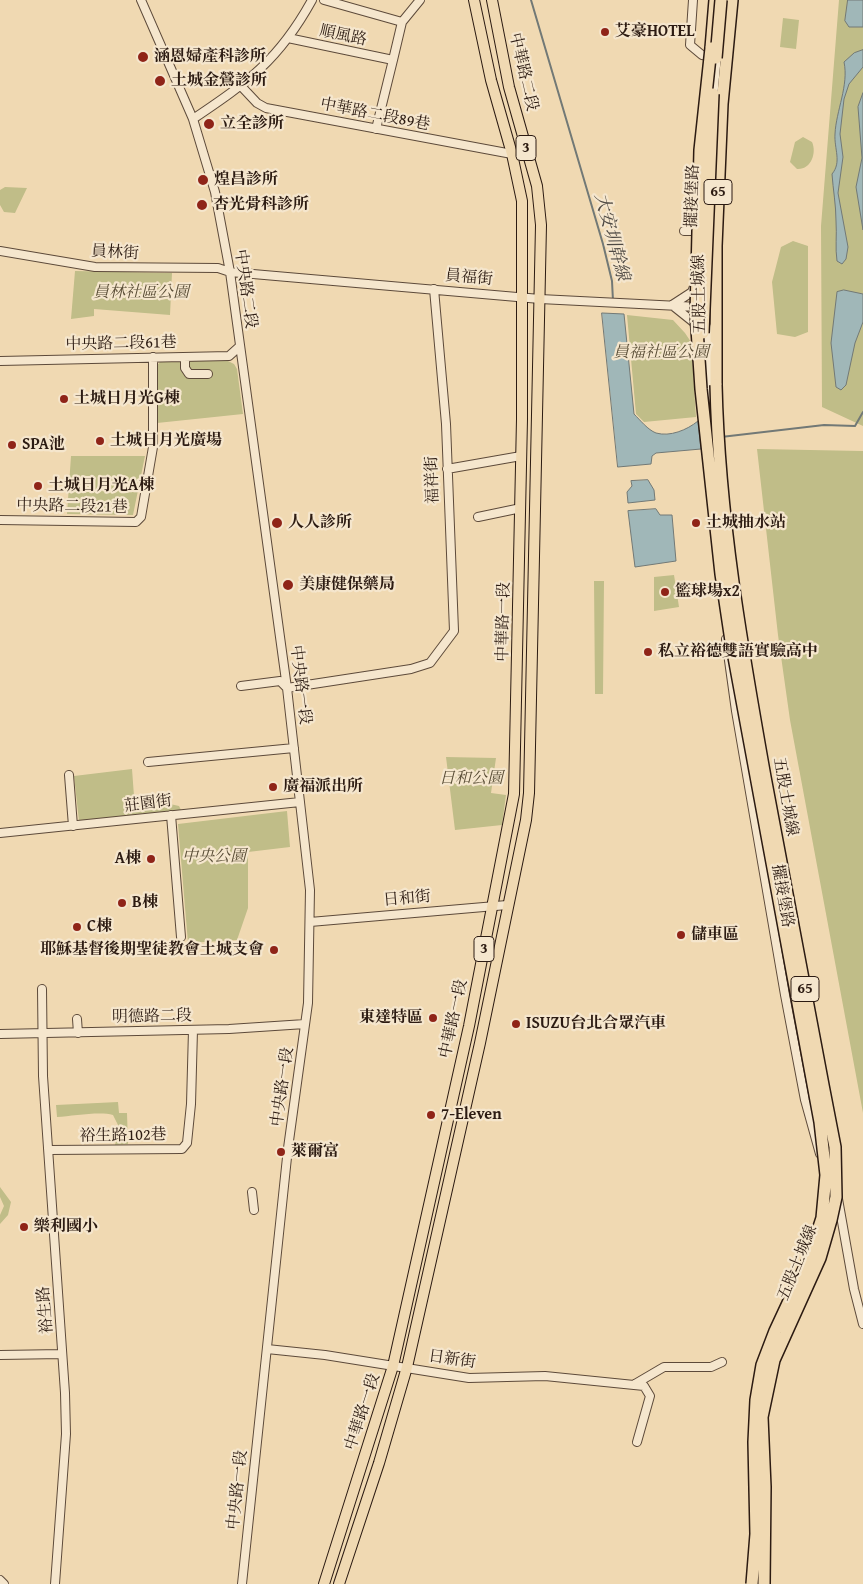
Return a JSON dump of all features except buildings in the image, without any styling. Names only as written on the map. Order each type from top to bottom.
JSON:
[{"type":"highway","name":"五股土城線","points":[[719,0],[700,170],[696,314],[700,389],[721,574],[731,641],[820,1122],[826,1175],[822,1218],[809,1258],[775,1331],[762,1365],[756,1400],[754,1442],[756,1534],[752,1584]]},
{"type":"highway","points":[[700,389],[706,304],[719,0]]},
{"type":"highway","name":"五股土城線","points":[[732,0],[722,104],[716,227],[717,452],[736,604],[781,864],[835,1147],[837,1171],[836,1197],[823,1248],[774,1360],[762,1417],[765,1487],[764,1584]]},
{"type":"highway","points":[[706,304],[710,356],[716,385]]},
{"type":"main road","name":"中華路二段","points":[[474,0],[491,80],[512,154],[522,201],[523,297]]},
{"type":"main road","name":"中華路二段","points":[[492,0],[509,87],[537,186],[541,225],[540,298]]},
{"type":"main road","name":"中華路一段","points":[[324,1584],[393,1366],[469,1026],[514,794],[522,456],[523,297]]},
{"type":"main road","name":"中華路一段","points":[[339,1584],[379,1462],[407,1367],[480,1043],[526,820],[529,792],[540,298]]},
{"type":"street","name":"中央路二段","points":[[141,0],[193,119],[213,179],[230,272],[274,595]]},
{"type":"street","points":[[193,119],[241,86],[272,60],[298,26],[312,0]]},
{"type":"street","name":"順風路","points":[[324,0],[402,22]]},
{"type":"street","points":[[376,129],[402,22],[420,0]]},
{"type":"street","points":[[693,0],[690,45],[702,55],[714,53]]},
{"type":"street","points":[[693,10],[697,0]]},
{"type":"street","name":"順風路","points":[[288,38],[393,60]]},
{"type":"street","name":"擺接堡路","points":[[714,53],[705,266],[711,445],[725,572],[738,657],[841,1220],[854,1289],[863,1324]]},
{"type":"street","name":"中華路二段89巷","points":[[241,86],[257,103],[266,108],[512,154]]},
{"type":"street","points":[[684,231],[706,231]]},
{"type":"street","name":"員林街","points":[[0,250],[95,267],[218,268],[230,272]]},
{"type":"street","points":[[705,266],[692,292],[672,305],[689,317],[707,338]]},
{"type":"street","name":"員福街","points":[[230,272],[523,297],[672,305],[706,304]]},
{"type":"street","name":"福祥街","points":[[287,688],[411,668],[430,663],[454,631],[447,469],[434,289]]},
{"type":"street","name":"中央路二段61巷","points":[[0,361],[230,356],[239,347]]},
{"type":"street","points":[[185,357],[185,368],[189,374],[208,374]]},
{"type":"street","name":"中央路二段21巷","points":[[0,520],[136,522],[141,517],[152,454],[153,358]]},
{"type":"street","points":[[447,469],[522,456]]},
{"type":"street","points":[[478,516],[521,508]]},
{"type":"street","name":"擺接堡路","points":[[725,572],[727,660],[756,826],[813,1133],[841,1220]]},
{"type":"street","name":"中央路一段","points":[[242,1584],[288,1148],[308,1003],[310,890],[287,688],[274,595]]},
{"type":"street","points":[[241,686],[280,681],[287,688]]},
{"type":"street","points":[[148,762],[294,748]]},
{"type":"street","points":[[69,776],[73,826]]},
{"type":"street","name":"莊園街","points":[[0,833],[300,802]]},
{"type":"street","points":[[171,815],[181,937]]},
{"type":"street","points":[[756,826],[769,823]]},
{"type":"street","name":"日和街","points":[[310,922],[507,905]]},
{"type":"street","name":"裕生路","points":[[42,989],[43,1076],[66,1434],[55,1584]]},
{"type":"street","points":[[77,1019],[78,1032]]},
{"type":"street","name":"明德路二段","points":[[0,1034],[193,1030],[304,1024]]},
{"type":"street","name":"裕生路102巷","points":[[49,1150],[182,1149],[187,1143],[191,1104],[193,1030]]},
{"type":"street","points":[[252,1192],[254,1210]]},
{"type":"street","name":"日新街","points":[[266,1349],[407,1367],[469,1378],[545,1376],[635,1384]]},
{"type":"street","points":[[0,1355],[62,1354]]},
{"type":"street","points":[[635,1384],[664,1367],[711,1367],[722,1362]]},
{"type":"street","points":[[635,1384],[644,1386],[650,1396],[636,1442]]},
{"type":"street","points":[[0,1580],[4,1584]]},
{"type":"green space","points":[[839,0],[863,0],[863,426],[822,407],[821,226]]},
{"type":"green space","points":[[783,18],[799,20],[796,49],[780,47]]},
{"type":"green space","points":[[803,137],[812,142],[814,151],[809,164],[802,169],[797,169],[790,162],[795,142]]},
{"type":"green space","points":[[5,187],[27,188],[15,213],[4,212],[0,205],[0,190]]},
{"type":"green space","points":[[793,241],[808,246],[808,332],[795,337],[777,334],[772,282],[781,247]]},
{"type":"green space","name":"員林社區公園","points":[[75,271],[172,273],[170,315],[94,309],[94,316],[71,319]]},
{"type":"green space","name":"員福社區公園","points":[[627,315],[673,320],[685,333],[691,342],[696,417],[644,422],[636,414]]},
{"type":"green space","points":[[226,360],[234,364],[237,369],[243,414],[157,423],[155,368],[160,362]]},
{"type":"green space","points":[[757,449],[863,451],[863,1113],[790,720],[778,635]]},
{"type":"green space","points":[[71,456],[145,456],[133,515],[67,514]]},
{"type":"green space","name":"籃球場x2","points":[[674,575],[679,607],[654,611],[654,577]]},
{"type":"green space","points":[[594,581],[604,581],[603,694],[595,694]]},
{"type":"green space","name":"日和公園","points":[[446,757],[496,758],[491,793],[506,795],[502,825],[455,830]]},
{"type":"green space","points":[[132,769],[134,796],[179,806],[181,810],[79,821],[74,776]]},
{"type":"green space","name":"中央公園","points":[[287,811],[290,847],[248,852],[248,908],[237,940],[188,943],[178,824]]},
{"type":"green space","points":[[118,1102],[119,1113],[127,1113],[128,1144],[115,1145],[119,1127],[113,1115],[94,1114],[57,1117],[56,1105]]},
{"type":"green space","points":[[0,1187],[11,1202],[8,1215],[0,1224],[0,1215],[4,1206],[0,1197]]},
{"type":"water","points":[[848,0],[863,0],[863,27],[849,27],[845,21]]},
{"type":"water","points":[[863,50],[863,67],[849,84],[844,99],[840,134],[843,157],[838,193],[848,247],[846,259],[842,264],[837,261],[836,251],[836,215],[832,174],[837,165],[835,134],[844,89],[844,62],[854,53]]},
{"type":"water","points":[[863,93],[863,230],[856,187],[862,158],[858,107]]},
{"type":"water","points":[[844,290],[863,294],[863,322],[855,343],[846,385],[841,390],[836,387],[831,343],[837,292]]},
{"type":"water","points":[[602,313],[624,314],[634,414],[650,430],[661,434],[678,432],[698,421],[701,449],[656,453],[652,456],[651,464],[618,467]]},
{"type":"water","points":[[648,480],[654,490],[655,500],[628,503],[627,492],[632,486],[631,481]]},
{"type":"water","points":[[656,509],[660,515],[672,515],[676,561],[635,567],[628,511]]},
{"type":"waterway","name":"大安圳幹線","points":[[531,0],[603,244],[612,281],[613,301]]},
{"type":"waterway","name":"大安圳幹線","points":[[721,437],[824,425],[855,426],[863,412]]},
{"type":"place","name":"艾豪HOTEL","points":[[605,32]]},
{"type":"place","name":"涵恩婦產科診所","points":[[143,57]]},
{"type":"place","name":"土城金鶯診所","points":[[160,81]]},
{"type":"place","name":"立全診所","points":[[209,124]]},
{"type":"place","name":"煌昌診所","points":[[203,180]]},
{"type":"place","name":"杏光骨科診所","points":[[202,205]]},
{"type":"place","name":"土城日月光G棟","points":[[64,399]]},
{"type":"place","name":"土城日月光廣場","points":[[100,441]]},
{"type":"place","name":"SPA池","points":[[12,445]]},
{"type":"place","name":"土城日月光A棟","points":[[38,486]]},
{"type":"place","name":"人人診所","points":[[277,523]]},
{"type":"place","name":"土城抽水站","points":[[696,523]]},
{"type":"place","name":"美康健保藥局","points":[[288,585]]},
{"type":"place","name":"籃球場x2","points":[[665,592]]},
{"type":"place","name":"私立裕德雙語實驗高中","points":[[648,652]]},
{"type":"place","name":"廣福派出所","points":[[273,787]]},
{"type":"place","name":"A棟","points":[[151,859]]},
{"type":"place","name":"B棟","points":[[122,903]]},
{"type":"place","name":"C棟","points":[[77,927]]},
{"type":"place","name":"儲車區","points":[[681,935]]},
{"type":"place","name":"耶穌基督後期聖徒教會土城支會","points":[[274,950]]},
{"type":"place","name":"東達特區","points":[[433,1018]]},
{"type":"place","name":"ISUZU台北合眾汽車","points":[[516,1024]]},
{"type":"place","name":"7-Eleven","points":[[431,1115]]},
{"type":"place","name":"萊爾富","points":[[281,1152]]},
{"type":"place","name":"樂利國小","points":[[24,1227]]}]
